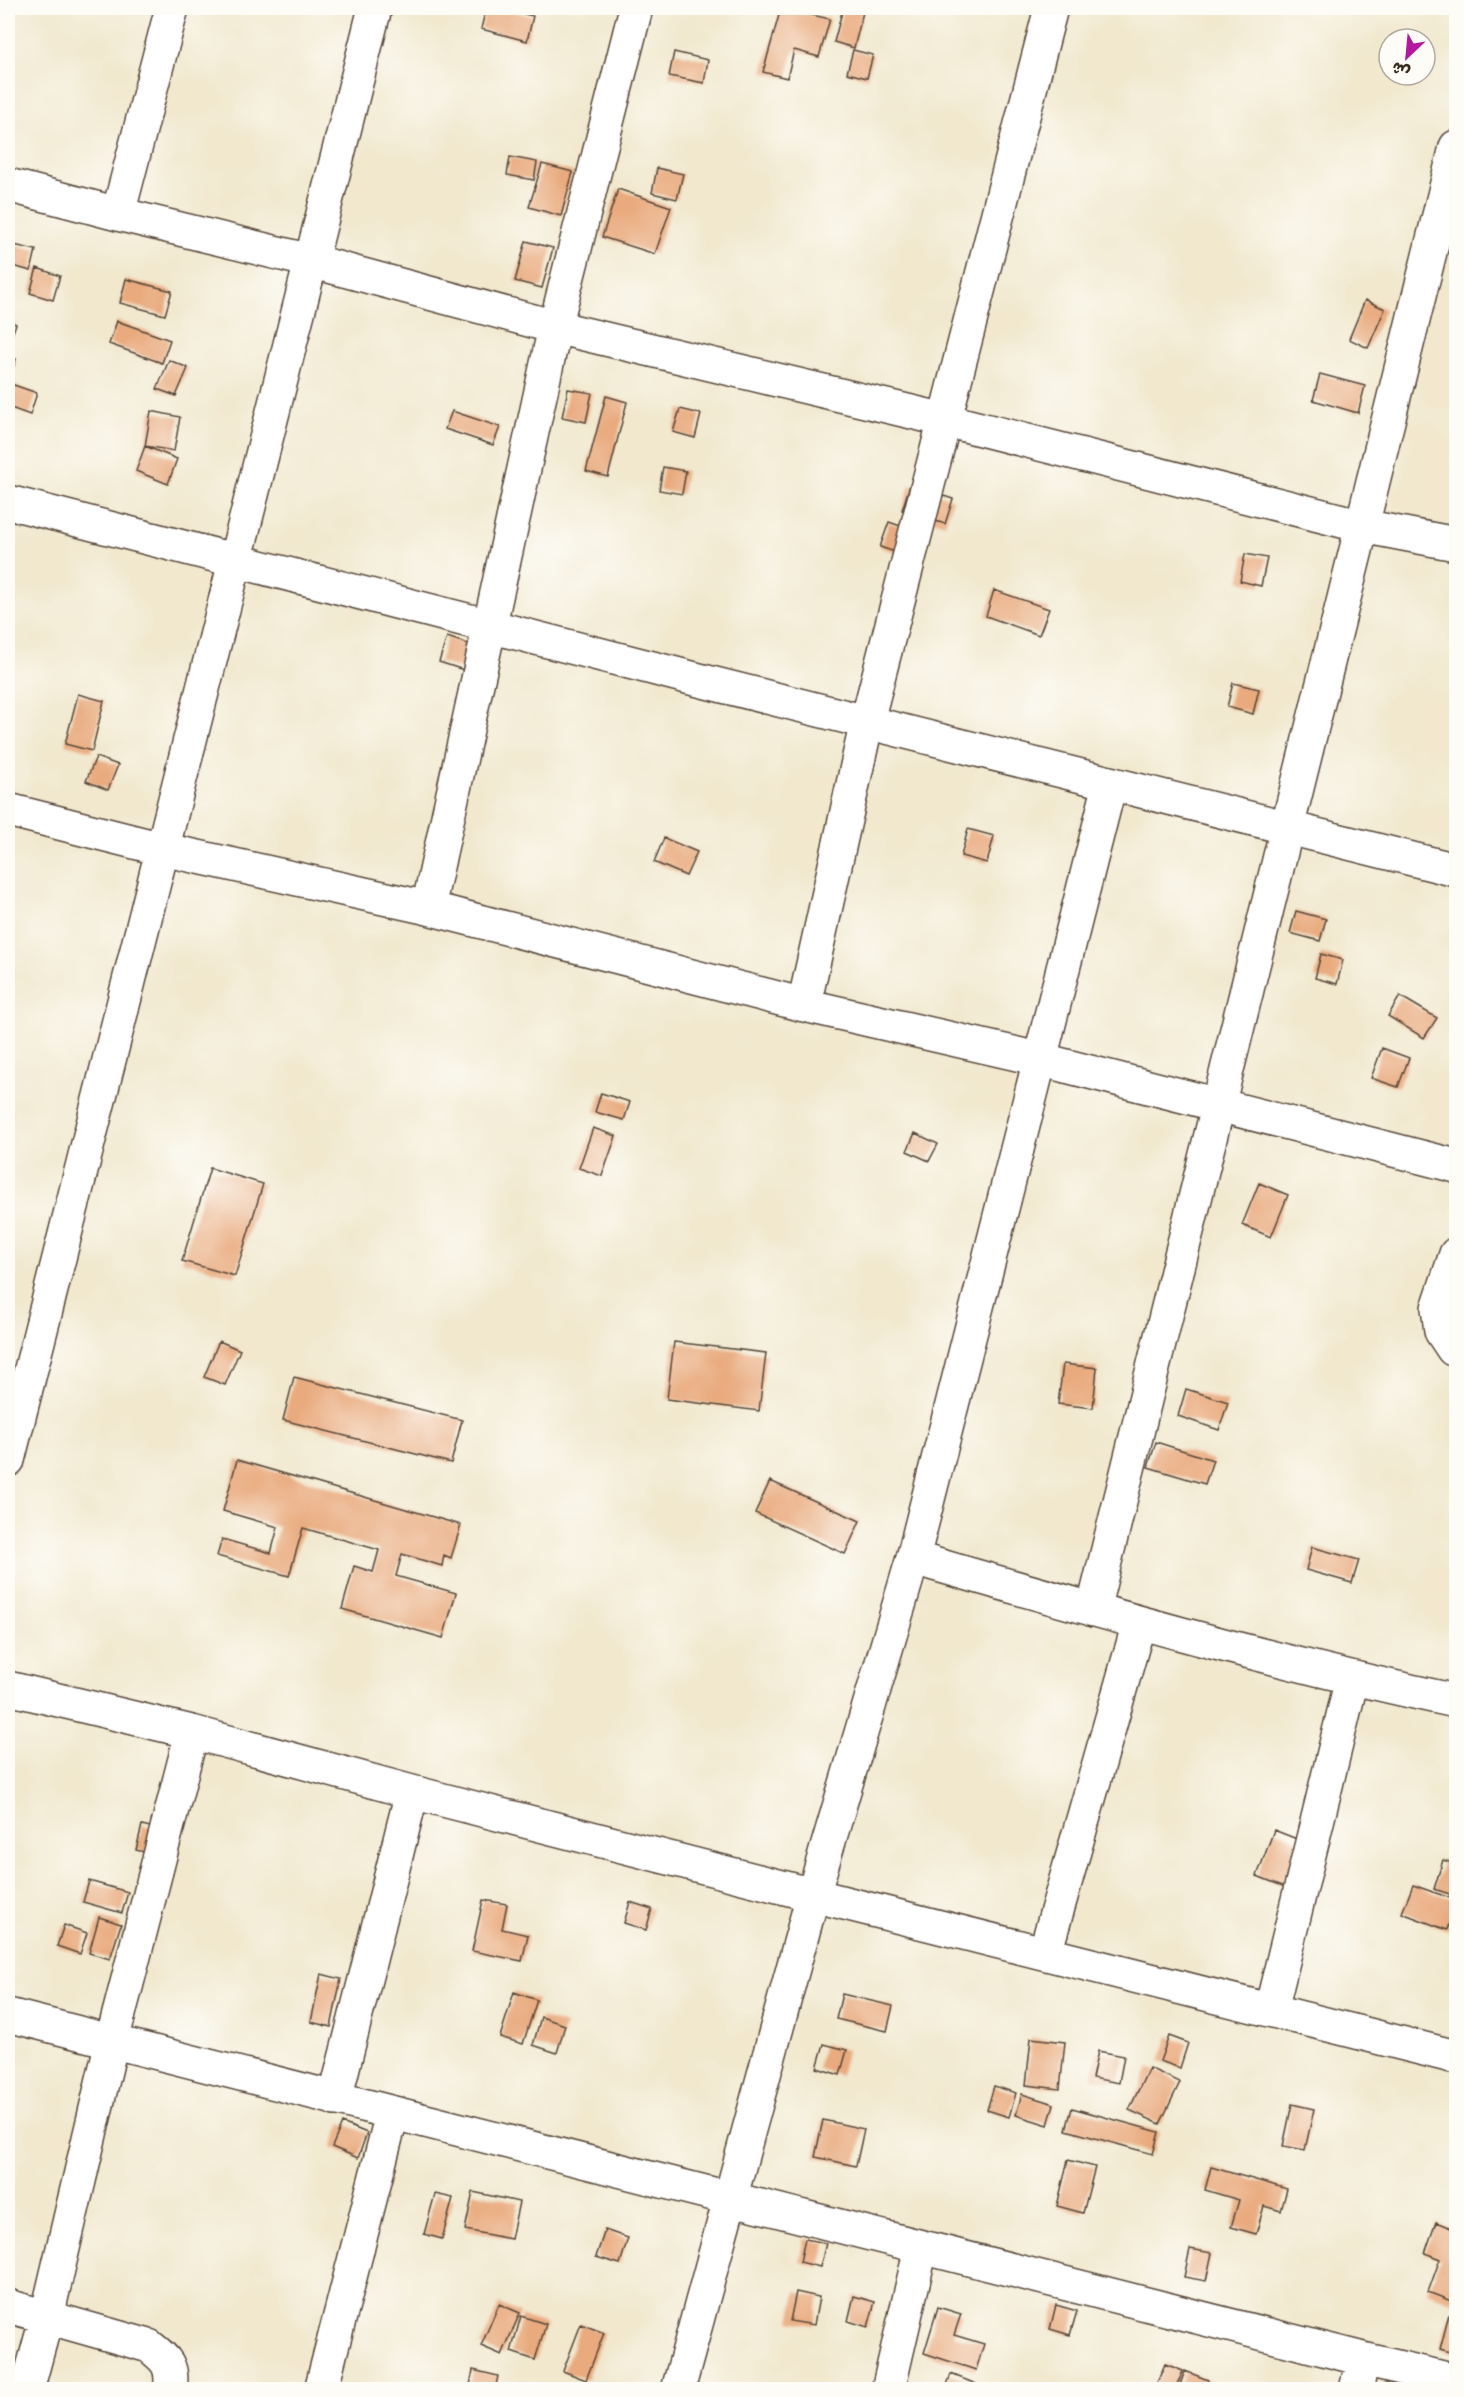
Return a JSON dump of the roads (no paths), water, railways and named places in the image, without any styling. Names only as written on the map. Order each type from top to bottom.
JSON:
[{"type":"street","points":[[118,214],[172,8]]},
{"type":"street","points":[[8,1460],[22,1346],[162,849],[375,8]]},
{"type":"street","points":[[428,908],[555,327],[636,8]]},
{"type":"street","points":[[804,1005],[867,721],[1051,8]]},
{"type":"street","points":[[1093,1610],[1285,828],[1456,147]]},
{"type":"street","points":[[8,185],[311,261],[555,327],[945,420],[1362,526],[1456,544]]},
{"type":"street","points":[[8,502],[491,627],[1456,870]]},
{"type":"street","points":[[678,2390],[813,1895],[913,1558],[1110,784]]},
{"type":"street","points":[[8,810],[162,849],[428,908],[804,1005],[1039,1059],[1456,1166]]},
{"type":"street","points":[[1456,1254],[1438,1308],[1441,1331],[1456,1350]]},
{"type":"street","points":[[913,1558],[1139,1623],[1352,1679],[1456,1701]]},
{"type":"street","points":[[1046,1953],[1139,1623]]},
{"type":"street","points":[[1271,2010],[1352,1679]]},
{"type":"street","points":[[8,1688],[192,1732],[412,1792],[1456,2057]]},
{"type":"street","points":[[27,2390],[47,2316],[112,2041],[192,1732]]},
{"type":"street","points":[[335,2099],[412,1792]]},
{"type":"street","points":[[8,2015],[921,2247],[1359,2374],[1456,2381]]},
{"type":"street","points":[[321,2390],[392,2114]]},
{"type":"street","points":[[888,2390],[921,2247]]},
{"type":"street","points":[[8,2306],[148,2346],[166,2359],[172,2377],[170,2390]]}]
